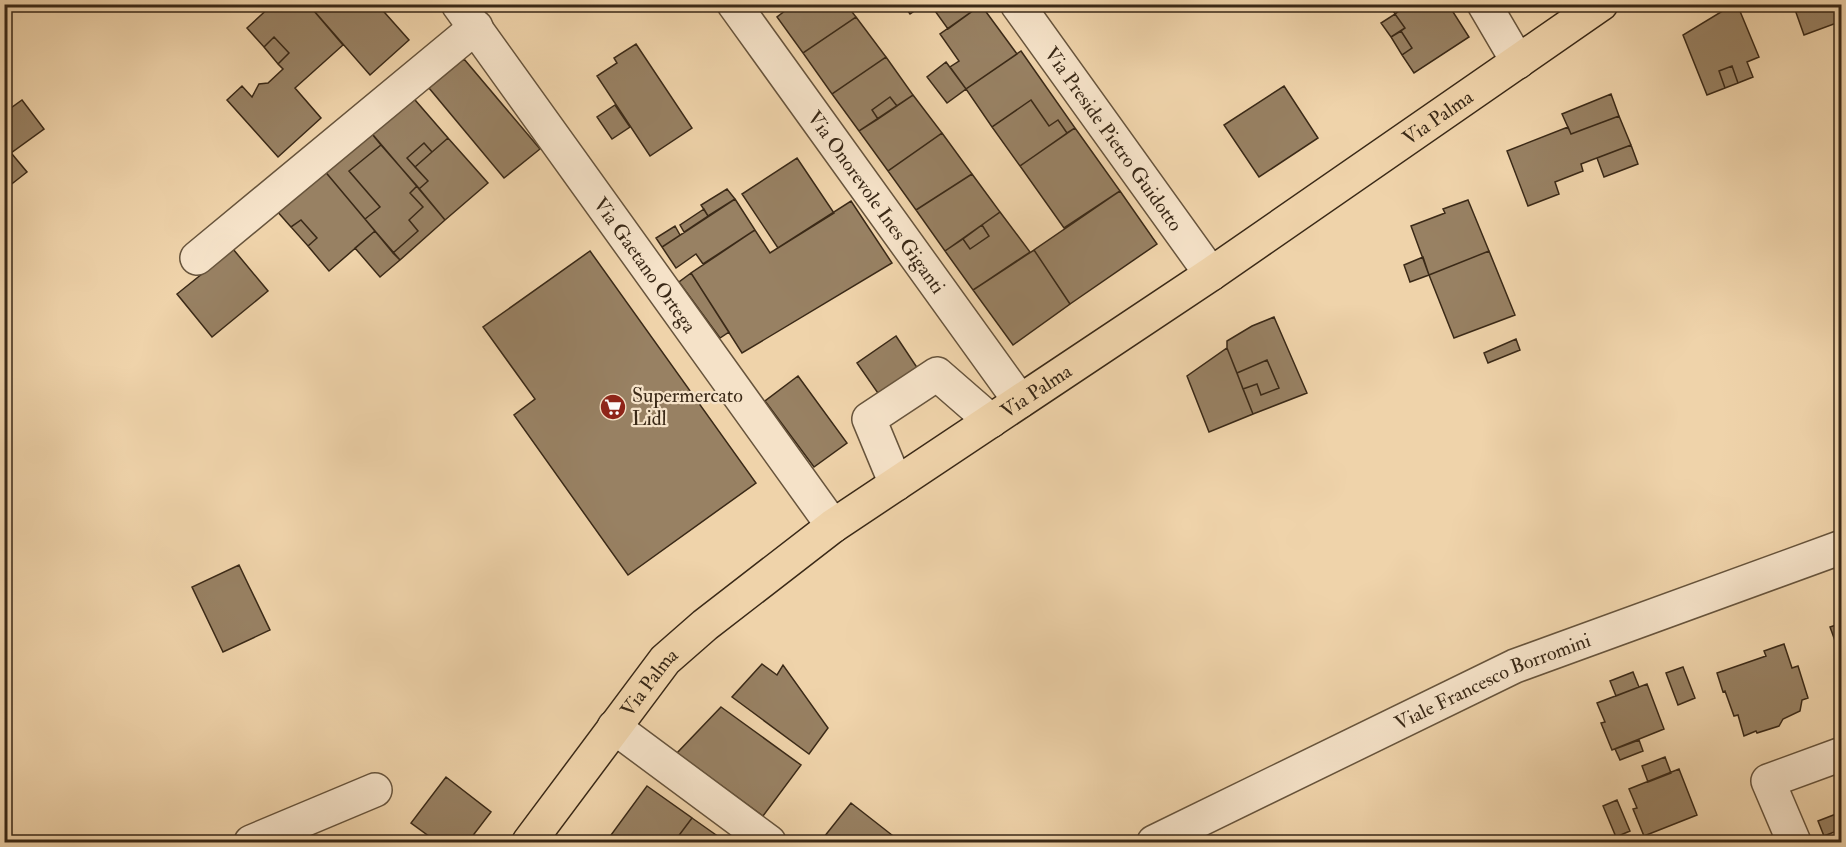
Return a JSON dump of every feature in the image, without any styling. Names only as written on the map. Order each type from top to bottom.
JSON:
[{"type":"main road","name":"Via Palma","points":[[530,843],[665,660],[705,625],[832,526],[1211,274],[1601,4]]},
{"type":"street","name":"Via Onorevole Ines Giganti","points":[[734,4],[1020,401]]},
{"type":"street","name":"Via Preside Pietro Guidotto","points":[[1017,4],[1211,274]]},
{"type":"street","points":[[1484,4],[1518,62]]},
{"type":"street","points":[[197,258],[467,16]]},
{"type":"street","name":"Via Gaetano Ortega","points":[[467,16],[832,526]]},
{"type":"street","points":[[896,484],[869,419],[879,412],[937,374],[991,421]]},
{"type":"street","name":"Viale Francesco Borromini","points":[[1154,843],[1515,666],[1842,547]]},
{"type":"street","points":[[614,727],[769,843]]},
{"type":"street","points":[[1794,843],[1768,781],[1842,754]]},
{"type":"street","points":[[251,843],[375,790]]},
{"type":"building","points":[[273,4],[308,4],[343,45],[295,88],[321,118],[278,157],[227,100],[242,86],[252,97],[259,84],[268,83],[283,69],[278,64],[289,53],[274,37],[264,47],[247,28]]},
{"type":"building","points":[[308,4],[377,4],[409,40],[370,75]]},
{"type":"building","points":[[794,4],[846,4],[856,17],[803,53],[777,17]]},
{"type":"building","points":[[903,4],[923,4],[923,5],[910,14]]},
{"type":"building","points":[[944,4],[981,5],[948,29],[935,11]]},
{"type":"building","points":[[1389,4],[1409,4],[1395,14]]},
{"type":"building","points":[[1409,4],[1448,4],[1469,37],[1414,73],[1402,55],[1412,48],[1401,31],[1405,28],[1395,14]]},
{"type":"building","points":[[1737,4],[1759,57],[1747,62],[1753,77],[1738,83],[1732,66],[1719,71],[1725,88],[1707,95],[1683,35]]},
{"type":"building","points":[[1793,4],[1842,4],[1842,21],[1804,35]]},
{"type":"building","points":[[981,5],[1017,54],[966,89],[950,67],[959,61],[940,34]]},
{"type":"building","points":[[1395,14],[1405,28],[1391,37],[1381,23]]},
{"type":"building","points":[[856,17],[886,57],[832,94],[803,53]]},
{"type":"building","points":[[1401,31],[1412,48],[1402,55],[1391,37]]},
{"type":"building","points":[[274,37],[289,53],[278,64],[264,47]]},
{"type":"building","points":[[636,44],[692,128],[650,156],[597,76],[617,63],[614,58]]},
{"type":"building","points":[[1021,51],[1075,128],[1067,133],[1058,120],[1049,126],[1031,100],[992,127],[966,89]]},
{"type":"building","points":[[886,57],[913,95],[897,106],[890,97],[872,110],[878,119],[859,131],[832,94]]},
{"type":"building","points":[[464,59],[540,149],[504,178],[429,88]]},
{"type":"building","points":[[946,62],[966,89],[947,103],[927,77]]},
{"type":"building","points":[[1732,66],[1738,83],[1725,88],[1719,71]]},
{"type":"building","points":[[1284,86],[1318,138],[1259,177],[1224,125]]},
{"type":"building","points":[[409,93],[448,138],[432,152],[424,143],[407,158],[428,181],[419,189],[368,129]]},
{"type":"building","points":[[1611,94],[1619,116],[1571,134],[1562,114]]},
{"type":"building","points":[[913,95],[942,133],[888,171],[859,131]]},
{"type":"building","points":[[890,97],[897,106],[878,119],[872,110]]},
{"type":"building","points":[[22,100],[44,129],[4,158],[4,113]]},
{"type":"building","points":[[1031,100],[1049,126],[1058,120],[1067,133],[1020,166],[992,127]]},
{"type":"building","points":[[615,105],[630,127],[612,139],[597,117]]},
{"type":"building","points":[[1619,116],[1631,145],[1581,164],[1583,171],[1555,182],[1559,194],[1528,206],[1507,151],[1568,127],[1571,134]]},
{"type":"building","points":[[1075,128],[1120,191],[1064,228],[1020,166]]},
{"type":"building","points":[[368,129],[381,145],[349,171],[380,207],[365,219],[323,169]]},
{"type":"building","points":[[942,133],[972,174],[916,210],[888,171]]},
{"type":"building","points":[[448,138],[488,183],[445,220],[419,189],[428,181],[415,167]]},
{"type":"building","points":[[424,143],[432,152],[415,167],[407,158]]},
{"type":"building","points":[[381,145],[417,186],[410,193],[423,207],[409,220],[418,231],[393,253],[365,219],[380,207],[349,171]]},
{"type":"building","points":[[1631,145],[1638,164],[1604,177],[1597,158]]},
{"type":"building","points":[[12,154],[27,172],[4,190],[4,160]]},
{"type":"building","points":[[797,158],[834,213],[778,248],[742,194]]},
{"type":"building","points":[[323,169],[375,231],[329,271],[308,246],[317,238],[301,220],[291,227],[276,210]]},
{"type":"building","points":[[972,174],[1000,212],[945,251],[916,210]]},
{"type":"building","points":[[417,186],[445,220],[400,260],[393,253],[418,231],[409,220],[423,207],[410,193]]},
{"type":"building","points":[[727,189],[735,199],[708,216],[701,205]]},
{"type":"building","points":[[1120,191],[1157,244],[1070,304],[1034,250]]},
{"type":"building","points":[[735,199],[755,230],[703,264],[696,254],[676,268],[662,247]]},
{"type":"building","points":[[1468,200],[1489,251],[1429,275],[1411,226],[1445,213],[1443,209]]},
{"type":"building","points":[[851,201],[892,263],[742,353],[691,273],[755,230],[770,253]]},
{"type":"building","points":[[704,209],[708,216],[684,232],[680,225]]},
{"type":"building","points":[[1000,212],[1030,252],[973,290],[945,251],[963,239],[970,249],[989,236],[982,225]]},
{"type":"building","points":[[301,220],[317,238],[308,246],[291,227]]},
{"type":"building","points":[[982,225],[989,236],[970,249],[963,239]]},
{"type":"building","points":[[675,226],[680,235],[662,247],[656,238]]},
{"type":"building","points":[[375,231],[400,260],[380,277],[355,248]]},
{"type":"building","points":[[233,249],[268,291],[212,337],[177,294]]},
{"type":"building","points":[[1034,250],[1070,304],[1013,345],[973,290]]},
{"type":"building","name":"Supermercato Lidl","points":[[590,251],[756,483],[628,575],[514,415],[535,399],[483,327]]},
{"type":"building","points":[[1489,251],[1515,315],[1454,338],[1429,275]]},
{"type":"building","points":[[1423,257],[1429,275],[1410,282],[1404,265]]},
{"type":"building","points":[[691,273],[729,332],[720,338],[679,282]]},
{"type":"building","points":[[1274,317],[1307,393],[1253,414],[1243,389],[1257,384],[1261,395],[1279,388],[1267,360],[1237,373],[1227,348],[1227,341],[1252,326]]},
{"type":"building","points":[[896,336],[934,393],[896,419],[857,363]]},
{"type":"building","points":[[1516,339],[1520,350],[1488,363],[1484,353]]},
{"type":"building","points":[[1227,348],[1253,414],[1209,432],[1187,376]]},
{"type":"building","points":[[1267,360],[1279,388],[1261,395],[1257,384],[1243,389],[1237,373]]},
{"type":"building","points":[[798,376],[847,443],[814,467],[765,401]]},
{"type":"building","points":[[239,565],[270,630],[223,652],[192,587]]},
{"type":"building","points":[[1842,623],[1842,660],[1830,627]]},
{"type":"building","points":[[1784,644],[1792,668],[1798,666],[1808,698],[1802,700],[1800,711],[1783,719],[1779,726],[1744,736],[1738,715],[1734,716],[1717,673],[1766,656],[1764,651]]},
{"type":"building","points":[[762,664],[777,675],[783,665],[828,728],[809,754],[732,697]]},
{"type":"building","points":[[1683,667],[1695,698],[1678,705],[1666,673]]},
{"type":"building","points":[[1633,672],[1639,687],[1616,696],[1610,681]]},
{"type":"building","points":[[1647,684],[1664,729],[1612,750],[1601,723],[1605,722],[1597,703]]},
{"type":"building","points":[[721,707],[801,765],[763,816],[677,753]]},
{"type":"building","points":[[1639,740],[1643,751],[1620,760],[1615,749]]},
{"type":"building","points":[[1665,757],[1671,773],[1648,782],[1642,766]]},
{"type":"building","points":[[1679,769],[1697,815],[1644,836],[1633,809],[1637,808],[1629,789]]},
{"type":"building","points":[[446,777],[491,812],[468,842],[437,842],[411,823]]},
{"type":"building","points":[[647,786],[692,818],[674,842],[621,842],[611,835]]},
{"type":"building","points":[[1617,800],[1630,831],[1616,837],[1603,806]]},
{"type":"building","points":[[851,803],[897,839],[894,842],[820,842]]},
{"type":"building","points":[[1836,814],[1842,829],[1824,836],[1818,821]]},
{"type":"building","points":[[692,818],[726,842],[674,842]]},
{"type":"place","name":"Supermercato Lidl","points":[[613,407]]}]
